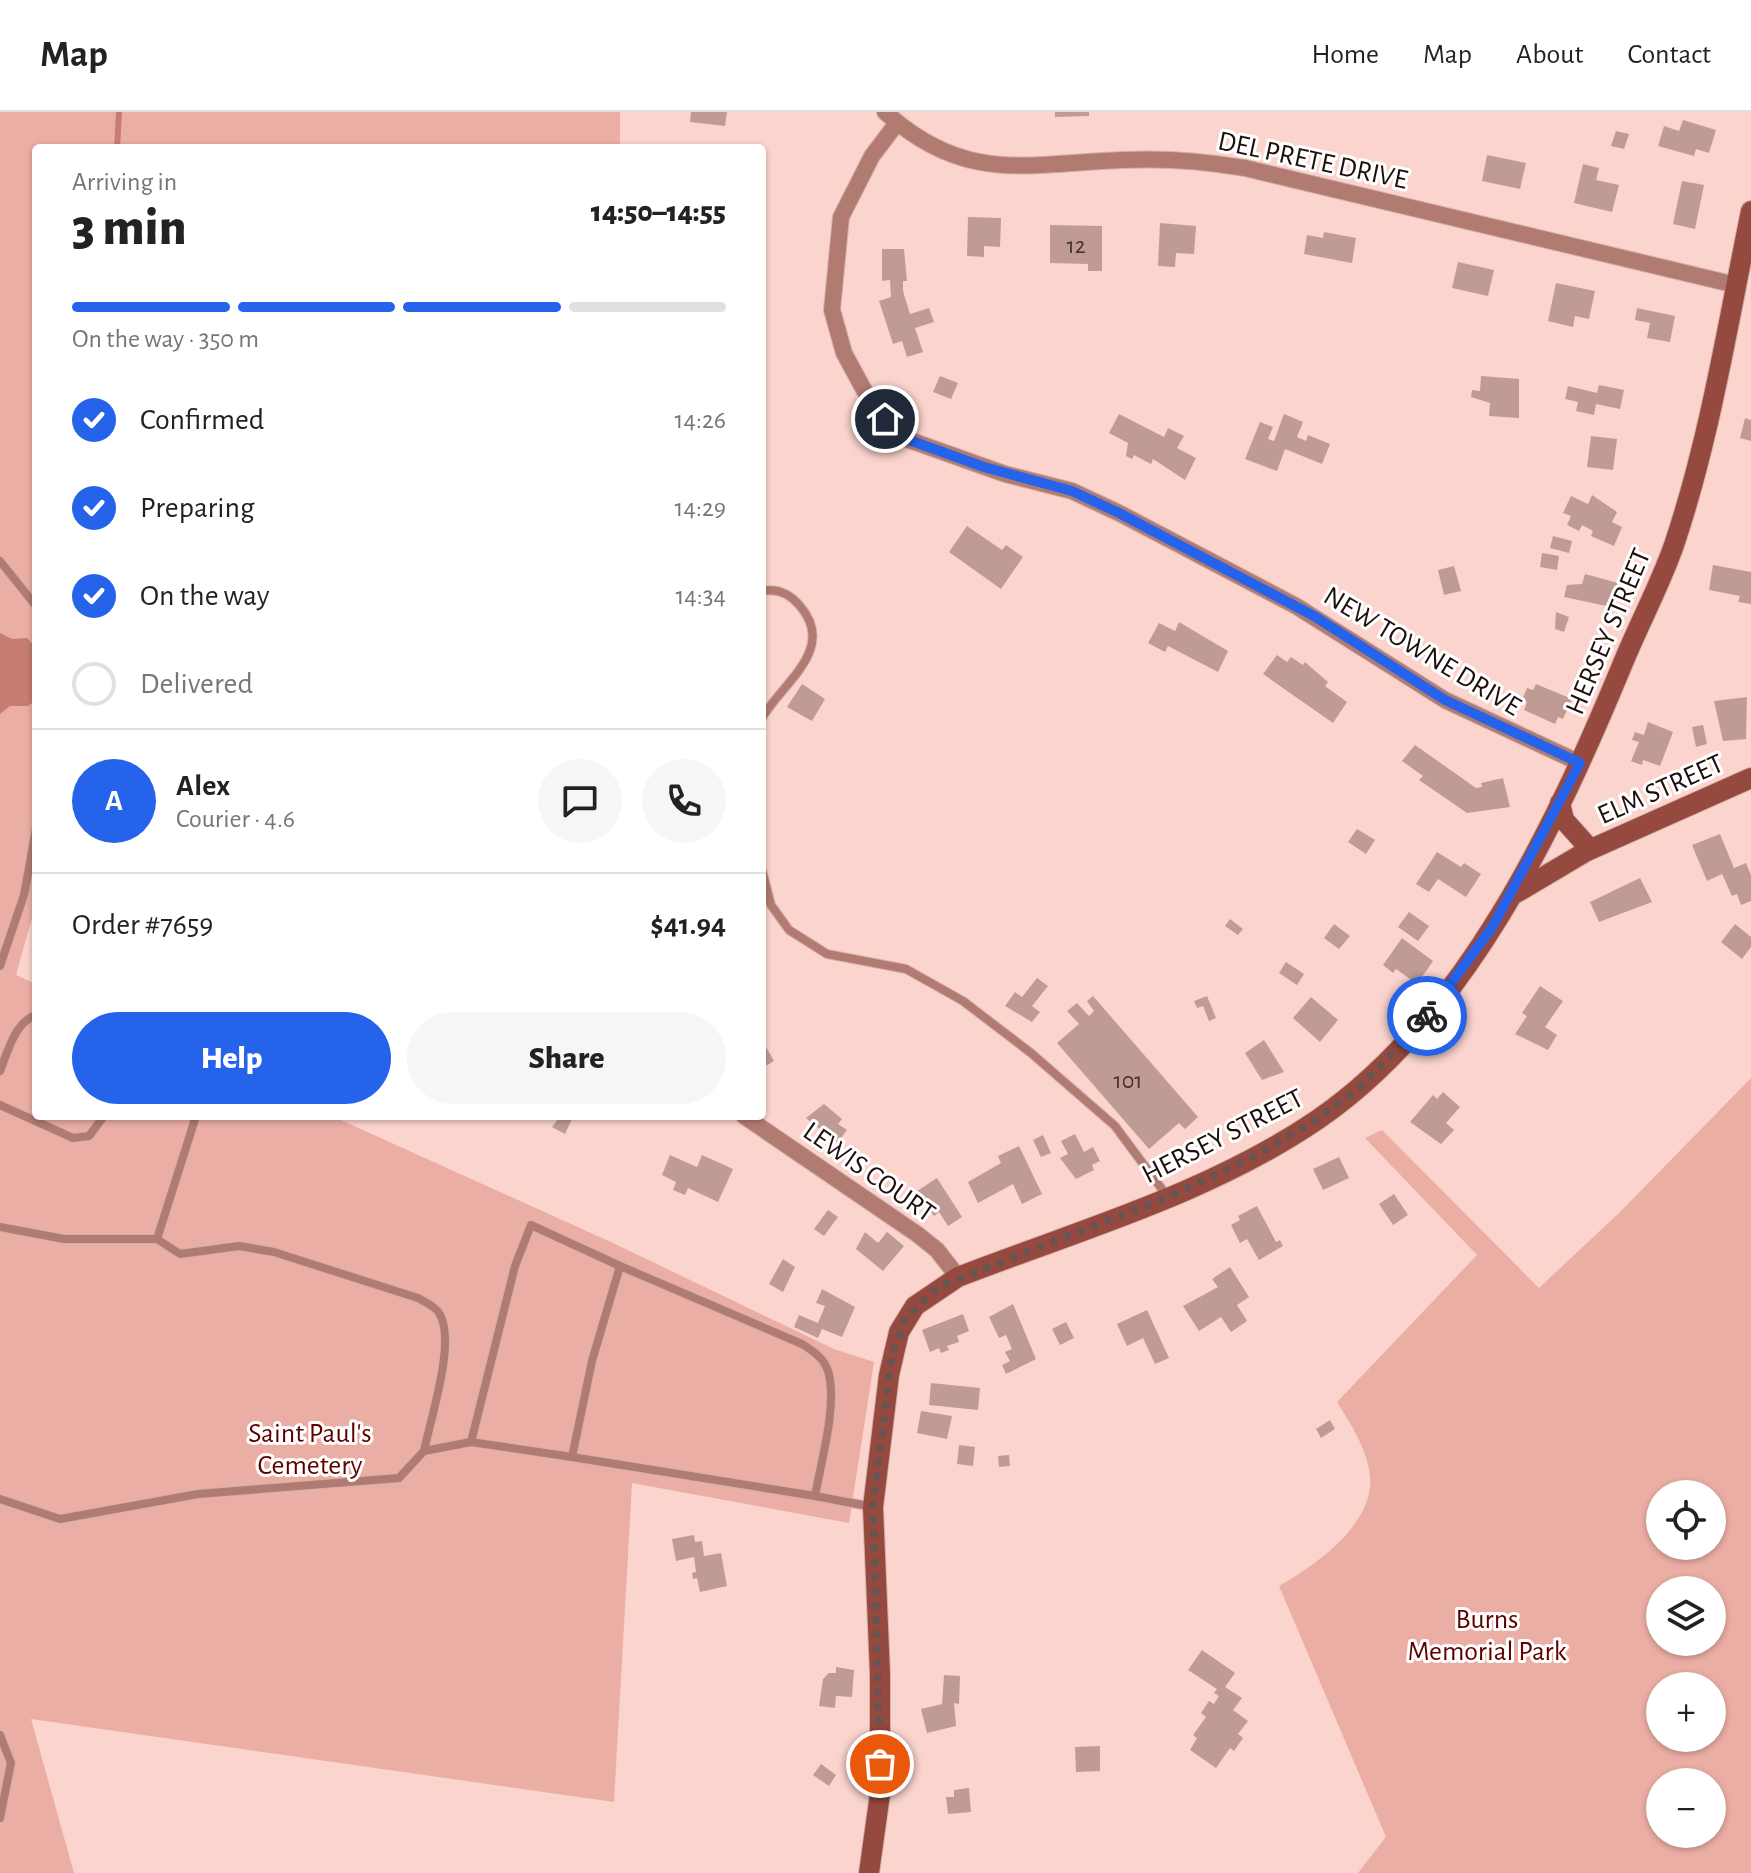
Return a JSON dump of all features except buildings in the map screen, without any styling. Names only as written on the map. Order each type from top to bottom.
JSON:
[{"type":"street","name":"DEL PRETE DRIVE","points":[[891,118],[946,152],[989,166],[1031,168],[1175,160],[1258,170],[1736,285]]},
{"type":"street","name":"NEW TOWNE DRIVE","points":[[891,118],[841,217],[832,310],[844,353],[864,390],[898,436],[994,471],[1072,491],[1119,513],[1296,606],[1445,700],[1580,763]]},
{"type":"street","name":"HERSEY STREET","points":[[869,1873],[880,1779],[873,1507],[889,1375],[899,1332],[915,1306],[958,1277],[1168,1197],[1289,1138],[1363,1085],[1429,1013],[1509,898],[1560,803],[1673,548],[1701,450],[1751,211]]},
{"type":"street","name":"ELM STREET","points":[[1509,898],[1552,869],[1590,849],[1751,778]]},
{"type":"street","points":[[1560,803],[1564,820],[1590,849]]},
{"type":"street","name":"LEWIS COURT","points":[[750,1120],[917,1234],[937,1250],[958,1277]]},
{"type":"lane","points":[[0,561],[32,601]]},
{"type":"lane","points":[[766,591],[790,596],[809,617],[815,630],[815,641],[805,661],[766,713]]},
{"type":"lane","points":[[0,966],[24,895],[32,851]]},
{"type":"lane","points":[[766,886],[771,905],[789,930],[827,954],[906,969],[963,1001],[1106,1117],[1132,1145],[1168,1197]]},
{"type":"lane","points":[[0,1071],[18,1029],[32,1016]]},
{"type":"lane","points":[[0,1105],[32,1119]]},
{"type":"lane","points":[[33,1120],[73,1138],[89,1136],[101,1120]]},
{"type":"lane","points":[[157,1239],[195,1120]]},
{"type":"lane","points":[[471,1442],[515,1266],[531,1225],[802,1344],[819,1356],[828,1371],[830,1404],[815,1496]]},
{"type":"lane","points":[[0,1227],[64,1239],[157,1239],[180,1254],[239,1246],[274,1252],[418,1298],[438,1310],[443,1323],[445,1351],[424,1451],[399,1478],[198,1494],[60,1519],[0,1499]]},
{"type":"lane","points":[[572,1457],[592,1361],[620,1266]]},
{"type":"lane","points":[[424,1451],[471,1442],[873,1507]]},
{"type":"lane","points":[[0,1735],[11,1763],[0,1818]]},
{"type":"green space","name":"Saint Paul's Cemetery","points":[[0,112],[620,112],[620,144],[32,144],[32,918],[16,975],[32,982],[32,1120],[341,1120],[613,1243],[834,1349],[874,1362],[849,1523],[632,1483],[614,1802],[31,1719],[74,1873],[0,1873]]},
{"type":"green space","name":"Burns Memorial Park","points":[[1751,1078],[1751,1873],[1358,1873],[1386,1837],[1279,1586],[1327,1553],[1355,1523],[1365,1506],[1370,1488],[1367,1460],[1337,1402],[1477,1255],[1365,1138],[1382,1130],[1539,1288],[1620,1212]]},
{"type":"shaded area","points":[[0,633],[12,639],[27,638],[32,644],[32,703],[28,706],[10,706],[0,714]]},
{"type":"waterway","points":[[117,144],[119,112]]},
{"type":"way so far","points":[[880,1764],[880,1674],[873,1567],[873,1507],[892,1355],[906,1318],[926,1296],[958,1277],[1060,1241],[1168,1197],[1273,1147],[1363,1085],[1388,1062],[1427,1016]]},
{"type":"route","points":[[885,419],[898,436],[1005,474],[1072,491],[1119,513],[1234,571],[1314,616],[1445,700],[1484,721],[1580,763],[1542,840],[1493,926],[1427,1016]]}]
